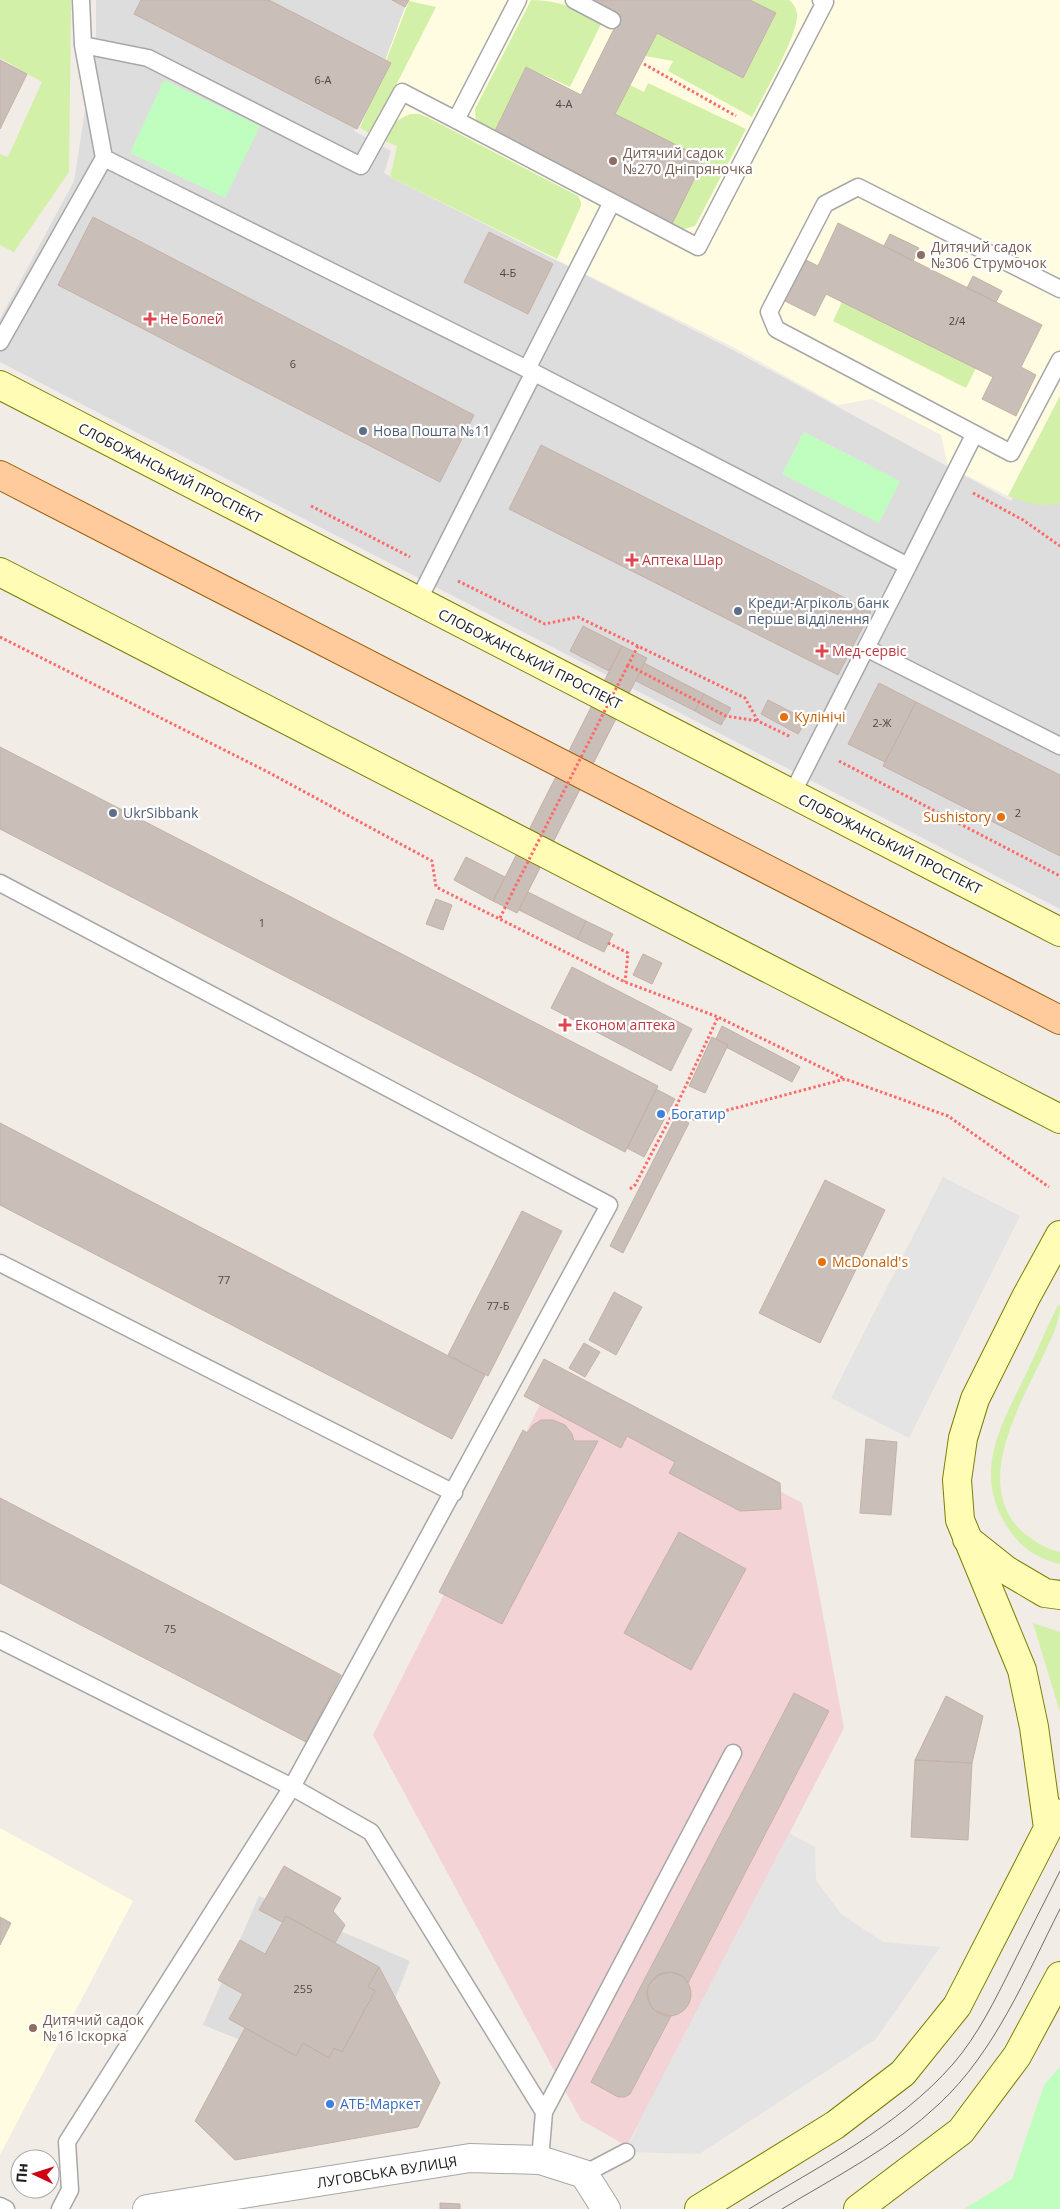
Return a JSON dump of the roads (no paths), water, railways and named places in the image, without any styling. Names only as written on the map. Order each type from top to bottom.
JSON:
[{"type":"main road","name":"СЛОБОЖАНСЬКИЙ ПРОСПЕКТ","points":[[0,385],[1060,932]]},
{"type":"main road","points":[[0,475],[1060,1020]]},
{"type":"main road","points":[[0,572],[1060,1119]]},
{"type":"main road","points":[[699,2209],[835,2125],[903,2073],[957,2006],[1054,1816],[1022,1670],[966,1538],[960,1520],[957,1480],[959,1458],[975,1399],[1060,1235]]},
{"type":"main road","points":[[966,1538],[1006,1570],[1037,1589],[1045,1593],[1060,1595]]},
{"type":"main road","points":[[858,2209],[961,2131],[1017,2056],[1060,1976]]},
{"type":"street","name":"ЛУГОВСЬКА ВУЛИЦЯ","points":[[148,2209],[470,2158],[540,2160],[584,2174]]},
{"type":"street","points":[[584,2174],[606,2209]]},
{"type":"lane","points":[[0,342],[104,158],[83,45],[81,0]]},
{"type":"lane","points":[[456,120],[518,0]]},
{"type":"lane","points":[[574,0],[612,20]]},
{"type":"lane","points":[[83,45],[148,58],[361,166],[402,92],[698,247],[825,2],[821,0]]},
{"type":"lane","points":[[104,158],[531,371],[908,566]]},
{"type":"lane","points":[[1060,289],[858,187],[825,204],[769,312],[776,329],[1011,453],[1060,360]]},
{"type":"lane","points":[[418,601],[612,202]]},
{"type":"lane","points":[[792,794],[974,435]]},
{"type":"lane","points":[[866,648],[1060,746]]},
{"type":"lane","points":[[0,883],[609,1205],[454,1493],[292,1787],[67,2142],[70,2190],[60,2209]]},
{"type":"lane","points":[[0,1263],[454,1493]]},
{"type":"lane","points":[[0,1640],[292,1787],[371,1832],[544,2112]]},
{"type":"lane","points":[[540,2160],[544,2112],[732,1753]]},
{"type":"lane","points":[[584,2174],[626,2152]]},
{"type":"lane","points":[[0,2206],[6,2209]]},
{"type":"tram line","points":[[749,2209],[830,2161],[883,2126],[931,2087],[953,2064],[986,2017],[1060,1871]]},
{"type":"tram line","points":[[782,2209],[884,2148],[922,2120],[959,2083],[977,2061],[1008,2012],[1060,1909]]},
{"type":"place","name":"Дитячий садок №270 Дніпряночка","points":[[613,161]]},
{"type":"place","name":"Дитячий садок №306 Струмочок","points":[[921,255]]},
{"type":"place","name":"Не Болей","points":[[150,319]]},
{"type":"place","name":"Нова Пошта №11","points":[[363,431]]},
{"type":"place","name":"Аптека Шар","points":[[632,560]]},
{"type":"place","name":"Креди-Агріколь банк перше відділення","points":[[738,611]]},
{"type":"place","name":"Мед-сервіс","points":[[822,651]]},
{"type":"place","name":"Кулінічі","points":[[784,717]]},
{"type":"place","name":"UkrSibbank","points":[[113,813]]},
{"type":"place","name":"Sushistory","points":[[1001,817]]},
{"type":"place","name":"Економ аптека","points":[[565,1025]]},
{"type":"place","name":"Богатир","points":[[661,1114]]},
{"type":"place","name":"McDonald's","points":[[822,1262]]},
{"type":"place","name":"Дитячий садок №16 Іскорка","points":[[33,2028]]},
{"type":"place","name":"АТБ-Маркет","points":[[330,2104]]}]
